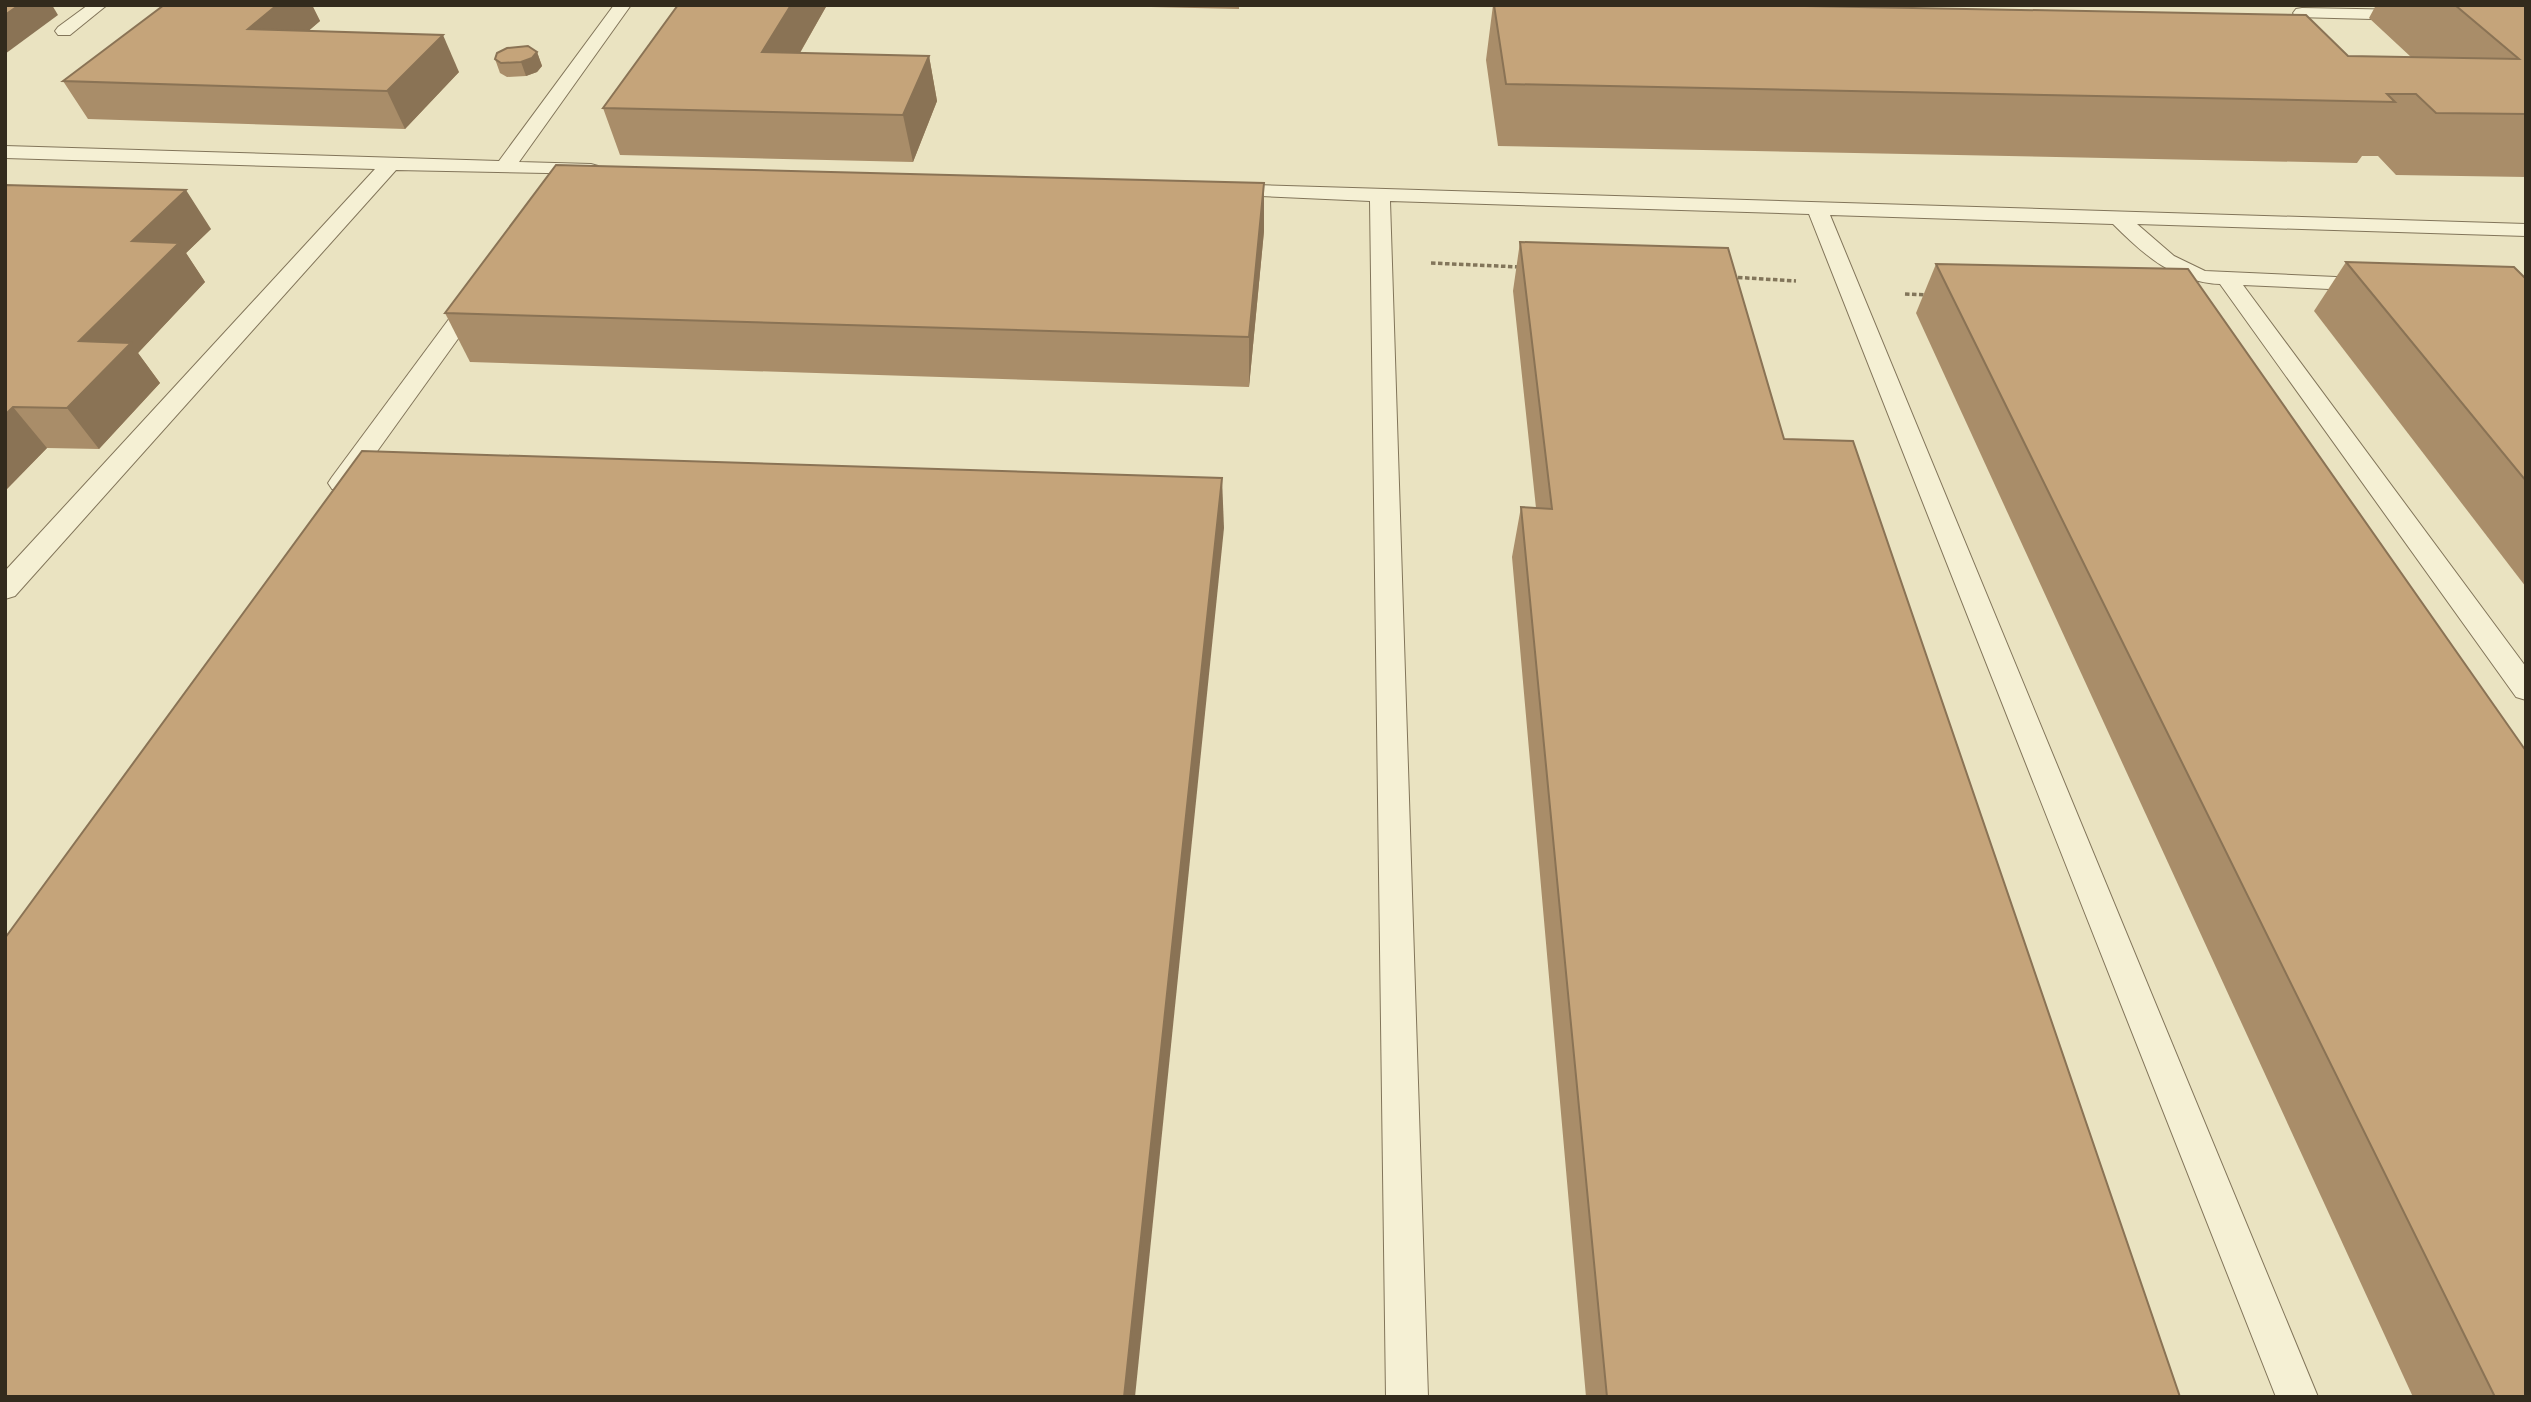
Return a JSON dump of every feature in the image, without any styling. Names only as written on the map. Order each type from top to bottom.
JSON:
[{"type":"lane","points":[[64,31],[99,5]]},
{"type":"lane","points":[[505,167],[623,5]]},
{"type":"lane","points":[[2302,13],[2432,15]]},
{"type":"lane","points":[[5,152],[505,167],[562,180],[612,171]]},
{"type":"lane","points":[[5,589],[391,164]]},
{"type":"lane","points":[[1199,189],[2526,230]]},
{"type":"lane","points":[[1380,195],[1407,1397]]},
{"type":"lane","points":[[1817,208],[2297,1397]]},
{"type":"lane","points":[[2119,218],[2161,259],[2202,277],[2393,285]]},
{"type":"lane","points":[[326,502],[491,278]]},
{"type":"lane","points":[[2227,279],[2526,689]]},
{"type":"path","points":[[1430,263],[1527,267]]},
{"type":"path","points":[[1721,277],[1804,281]]},
{"type":"path","points":[[1900,294],[1928,295]]},
{"type":"building","points":[[5,5],[19,5],[5,15]]},
{"type":"building","points":[[164,5],[277,5],[248,29],[443,35],[387,91],[63,81]]},
{"type":"building","points":[[678,5],[791,5],[762,52],[929,56],[903,115],[603,108]]},
{"type":"building","points":[[1494,5],[1744,5],[2306,15],[2348,56],[2519,59],[2455,5],[2526,5],[2526,114],[2436,113],[2416,94],[2387,94],[2395,102],[1506,84]]},
{"type":"building","points":[[528,46],[537,52],[532,58],[521,62],[501,63],[495,59],[497,53],[507,48]]},
{"type":"building","points":[[556,165],[1264,183],[1249,337],[445,313]]},
{"type":"building","points":[[5,185],[186,190],[132,241],[179,243],[79,341],[131,343],[67,408],[13,407],[5,415]]},
{"type":"building","points":[[1520,242],[1728,248],[1784,439],[1853,441],[2180,1397],[1607,1397],[1521,507],[1552,509]]},
{"type":"building","points":[[2346,262],[2514,267],[2526,279],[2526,481]]},
{"type":"building","points":[[1936,264],[2188,269],[2526,751],[2526,1397],[2495,1397]]},
{"type":"building","points":[[362,451],[1222,478],[1124,1397],[5,1397],[5,938]]}]
